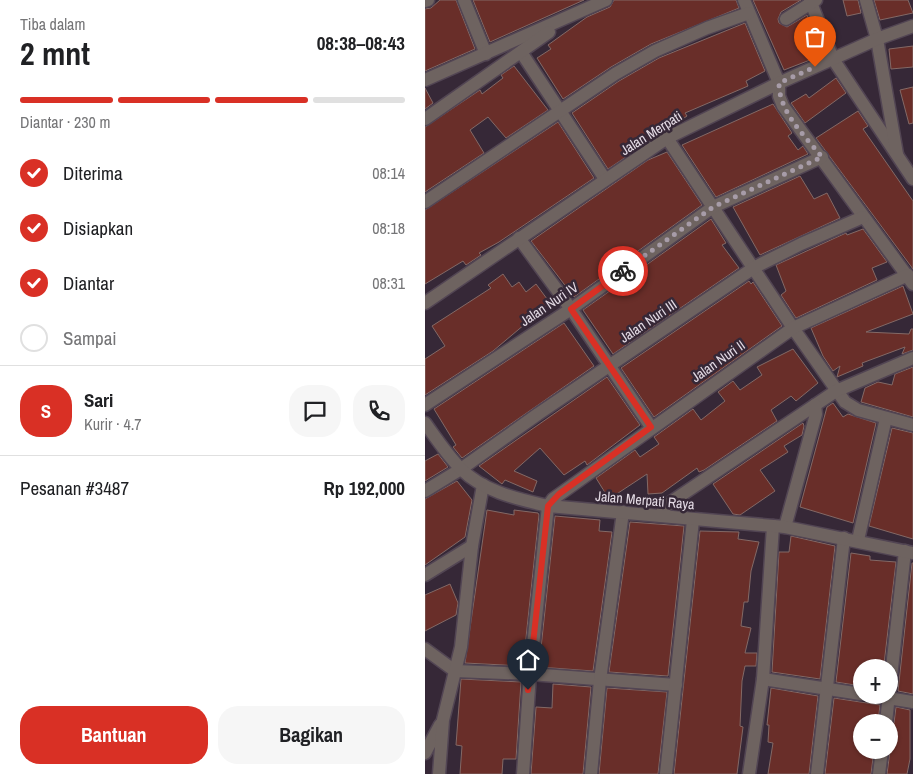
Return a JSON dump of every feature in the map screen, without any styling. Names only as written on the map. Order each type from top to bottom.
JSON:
[{"type":"street","points":[[464,0],[486,54]]},
{"type":"street","points":[[425,80],[606,0]]},
{"type":"street","points":[[744,0],[779,83],[779,96],[783,106],[910,280]]},
{"type":"street","points":[[866,0],[877,39],[898,159]]},
{"type":"street","points":[[786,19],[813,1],[833,59],[913,179]]},
{"type":"street","points":[[425,202],[615,74],[655,51],[707,28],[749,13]]},
{"type":"street","points":[[425,119],[569,17]]},
{"type":"street","name":"Jalan Merpati","points":[[425,303],[667,138],[779,83],[877,39],[913,26]]},
{"type":"street","points":[[521,52],[605,179]]},
{"type":"street","points":[[667,138],[755,267],[793,328],[845,402],[858,410],[913,425]]},
{"type":"street","name":"Jalan Nuri IV","points":[[425,405],[571,309],[713,207],[822,157]]},
{"type":"street","name":"Jalan Nuri III","points":[[425,491],[461,469],[755,267],[801,244],[863,217]]},
{"type":"street","points":[[519,238],[571,309],[651,427]]},
{"type":"street","name":"Jalan Nuri II","points":[[548,506],[559,494],[651,427],[793,328],[910,280]]},
{"type":"street","points":[[661,516],[664,508],[671,502],[837,391],[913,358]]},
{"type":"street","points":[[749,774],[763,680],[779,527],[816,414],[815,405]]},
{"type":"street","points":[[858,540],[887,418]]},
{"type":"street","name":"Jalan Merpati Raya","points":[[425,423],[461,469],[483,485],[510,497],[548,506],[779,527],[858,540],[909,552]]},
{"type":"street","points":[[439,774],[443,720],[461,647],[472,546],[483,485]]},
{"type":"street","points":[[523,774],[529,674],[548,506]]},
{"type":"street","points":[[591,774],[600,680],[623,512]]},
{"type":"street","points":[[666,774],[693,520]]},
{"type":"street","points":[[817,774],[844,538]]},
{"type":"street","points":[[425,575],[472,546]]},
{"type":"street","points":[[894,659],[909,552]]},
{"type":"street","points":[[425,649],[455,671],[529,674],[676,686]]},
{"type":"street","points":[[763,680],[853,693]]},
{"type":"street","points":[[898,700],[913,702]]},
{"type":"street","points":[[425,753],[443,720]]},
{"type":"street","points":[[879,774],[881,759]]},
{"type":"building","points":[[440,0],[456,0],[475,49],[425,71],[425,9],[431,8]]},
{"type":"building","points":[[473,0],[584,0],[490,42]]},
{"type":"building","points":[[614,0],[736,0],[739,8],[651,44],[611,67],[563,99],[537,58],[551,49],[548,45],[587,17],[610,7]]},
{"type":"building","points":[[753,0],[801,0],[781,12],[778,19],[779,23],[787,27],[807,15],[823,55],[784,70]]},
{"type":"building","points":[[843,0],[858,0],[861,13],[847,16]]},
{"type":"building","points":[[874,0],[908,0],[913,13],[880,20]]},
{"type":"building","points":[[745,23],[765,71],[746,81],[748,86],[685,113],[687,116],[608,169],[572,113],[619,81],[659,58]]},
{"type":"building","points":[[913,46],[913,67],[891,69],[889,49]]},
{"type":"building","points":[[514,66],[548,110],[506,138],[488,117],[470,130],[484,153],[425,192],[425,127],[480,90],[482,94],[503,78],[501,75]]},
{"type":"building","points":[[836,78],[846,93],[805,123],[791,103],[806,94],[809,98]]},
{"type":"building","points":[[913,87],[913,123],[909,124],[900,90]]},
{"type":"building","points":[[425,88],[433,103],[425,109]]},
{"type":"building","points":[[773,104],[792,133],[788,136],[798,150],[803,146],[808,154],[716,197],[682,145]]},
{"type":"building","points":[[858,111],[868,126],[863,129],[913,201],[913,269],[816,138]]},
{"type":"building","points":[[558,122],[594,178],[499,242],[479,253],[481,255],[466,265],[463,261],[425,284],[425,210]]},
{"type":"building","points":[[667,152],[702,205],[574,297],[531,241],[648,160]]},
{"type":"building","points":[[800,176],[814,199],[827,193],[840,218],[760,255],[733,207]]},
{"type":"building","points":[[711,219],[726,243],[722,245],[739,268],[613,354],[583,310]]},
{"type":"building","points":[[863,229],[887,262],[872,268],[877,280],[796,318],[781,295],[786,291],[776,265],[846,233],[847,235]]},
{"type":"building","points":[[503,274],[512,287],[519,282],[526,292],[536,284],[550,303],[493,351],[425,395],[425,359],[445,346],[432,326],[491,288],[488,285]]},
{"type":"building","points":[[749,281],[751,284],[753,282],[782,326],[654,417],[621,368]]},
{"type":"building","points":[[903,286],[913,314],[866,332],[909,334],[911,329],[913,329],[913,350],[902,354],[905,347],[862,363],[863,366],[837,377],[840,366],[833,371],[823,356],[811,328]]},
{"type":"building","points":[[564,323],[594,366],[462,458],[453,447],[456,445],[434,409]]},
{"type":"building","points":[[793,349],[818,383],[796,401],[791,396],[771,410],[777,421],[704,470],[699,472],[697,468],[662,493],[648,494],[647,474],[609,499],[596,478],[635,450],[640,457],[659,444],[654,437],[693,409],[701,420],[725,401],[718,392],[733,381],[740,390],[762,375],[757,367]]},
{"type":"building","points":[[913,367],[913,417],[861,402],[865,388],[878,382],[892,385],[895,374]]},
{"type":"building","points":[[607,377],[640,425],[587,465],[585,461],[564,475],[540,448],[514,471],[537,481],[533,492],[505,480],[502,484],[479,466]]},
{"type":"building","points":[[833,403],[843,417],[848,414],[876,423],[853,523],[800,507],[827,407]]},
{"type":"building","points":[[803,423],[802,435],[784,446],[788,452],[760,470],[775,491],[740,515],[733,514],[713,484]]},
{"type":"building","points":[[892,428],[913,433],[913,539],[869,526]]},
{"type":"building","points":[[438,454],[448,467],[425,481],[425,461]]},
{"type":"building","points":[[457,481],[472,500],[465,537],[425,565],[425,499]]},
{"type":"building","points":[[487,510],[514,515],[514,510],[538,513],[539,515],[523,666],[465,663]]},
{"type":"building","points":[[555,516],[600,520],[599,531],[612,532],[593,671],[539,667]]},
{"type":"building","points":[[630,522],[684,526],[668,676],[609,672]]},
{"type":"building","points":[[700,531],[739,532],[738,539],[759,542],[751,571],[748,602],[744,602],[741,626],[751,628],[745,653],[757,653],[756,666],[745,666],[742,681],[740,726],[743,727],[737,774],[674,774]]},
{"type":"building","points":[[791,536],[835,546],[820,679],[772,672],[779,552],[789,552]]},
{"type":"building","points":[[851,553],[870,556],[870,560],[896,562],[885,659],[853,659],[853,685],[836,682]]},
{"type":"building","points":[[912,563],[913,563],[913,694],[898,691]]},
{"type":"building","points":[[450,584],[458,603],[456,615],[425,631],[425,595]]},
{"type":"building","points":[[461,679],[521,682],[516,759],[503,759],[502,774],[460,774],[462,746],[456,745]]},
{"type":"building","points":[[553,684],[591,687],[583,774],[531,774],[536,707],[552,708]]},
{"type":"building","points":[[607,688],[667,692],[658,774],[599,774]]},
{"type":"building","points":[[771,688],[818,696],[809,774],[768,774],[773,743],[768,742],[769,725],[767,725]]},
{"type":"building","points":[[834,698],[853,701],[853,704],[880,705],[879,714],[853,714],[853,759],[873,759],[871,774],[825,774]]},
{"type":"building","points":[[896,707],[910,710],[910,759],[907,774],[887,774],[889,759],[898,759],[898,714],[895,714]]},
{"type":"way so far","points":[[623,271],[713,207],[822,157],[783,106],[779,96],[779,83],[815,67]]},
{"type":"route","points":[[528,690],[548,506],[559,494],[651,427],[571,309],[623,271]]}]
